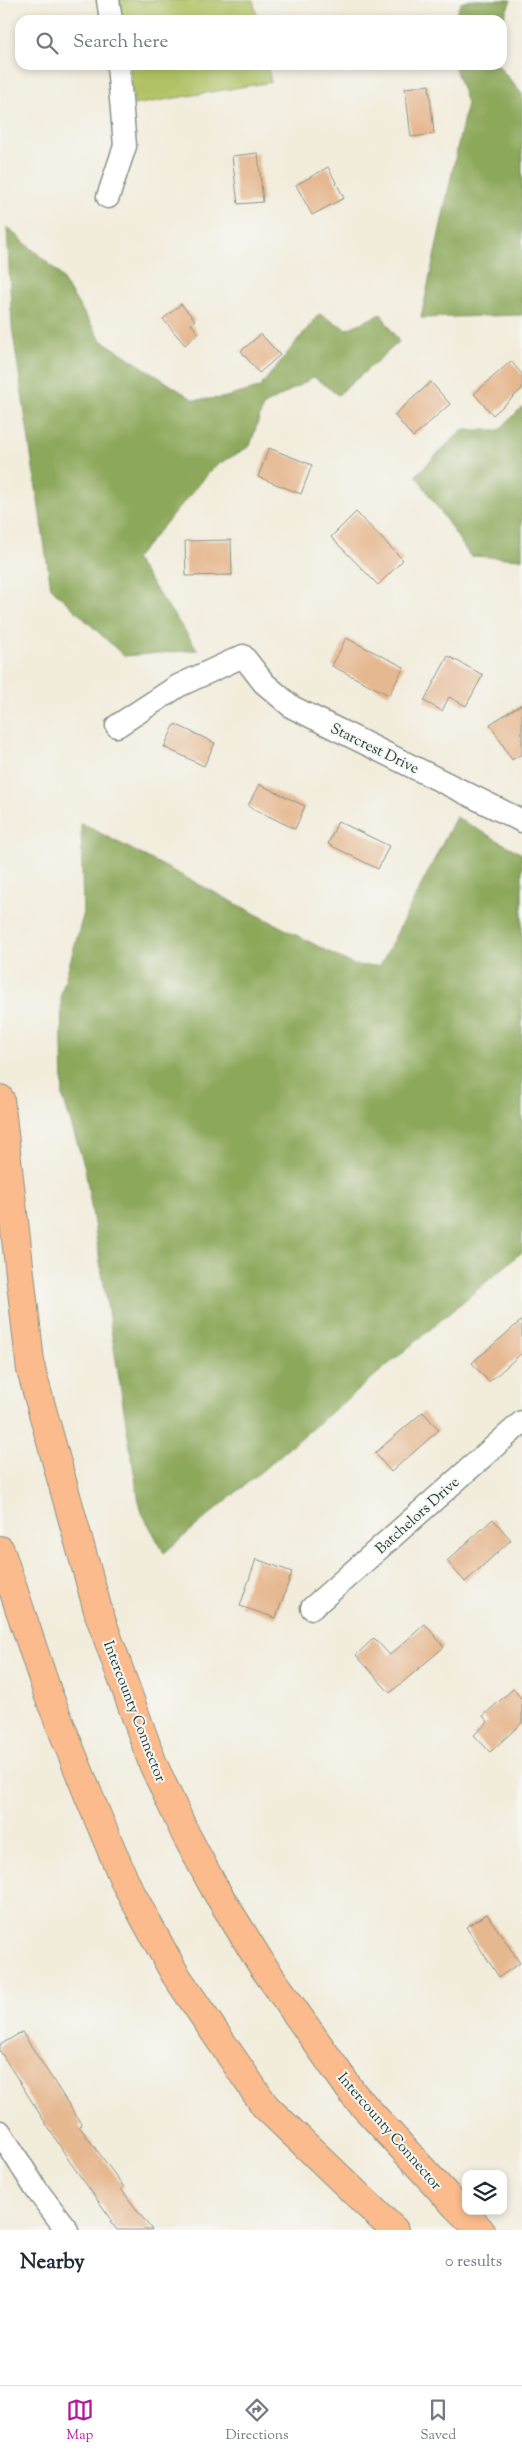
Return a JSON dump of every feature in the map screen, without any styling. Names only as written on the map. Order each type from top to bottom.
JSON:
[{"type":"highway","name":"Intercounty Connector","points":[[0,1099],[31,1370],[99,1614],[153,1764],[190,1843],[262,1965],[354,2095],[480,2230]]},
{"type":"highway","points":[[0,1550],[48,1694],[90,1799],[125,1882],[175,1974],[266,2106],[394,2230]]},
{"type":"street","points":[[108,0],[110,15]]},
{"type":"street","points":[[108,197],[125,146],[118,70]]},
{"type":"street","name":"Starcrest Drive","points":[[117,726],[178,686],[243,656],[264,683],[292,707],[522,821]]},
{"type":"street","name":"Batchelors Drive","points":[[312,1608],[522,1422]]},
{"type":"street","points":[[0,2132],[36,2189],[66,2230]]},
{"type":"green space","points":[[119,0],[253,0],[257,15],[121,15]]},
{"type":"green space","points":[[471,0],[511,0],[505,15],[455,15],[461,3]]},
{"type":"green space","points":[[130,70],[268,70],[271,82],[134,105]]},
{"type":"green space","points":[[456,70],[502,70],[522,94],[522,315],[421,318],[467,103]]},
{"type":"green space","points":[[7,227],[58,272],[101,340],[194,400],[222,398],[259,388],[319,314],[347,329],[381,314],[399,342],[338,395],[314,377],[263,406],[250,446],[214,467],[135,559],[198,650],[124,656],[51,588],[12,327]]},
{"type":"green space","points":[[522,407],[522,559],[470,556],[416,475],[462,430],[499,430]]},
{"type":"green space","points":[[456,817],[522,854],[522,1252],[164,1553],[140,1509],[85,1168],[63,1098],[61,994],[83,916],[81,823],[354,965],[380,966]]},
{"type":"building","points":[[429,85],[434,134],[411,137],[405,88]]},
{"type":"building","points":[[258,153],[263,202],[238,204],[232,156]]},
{"type":"building","points":[[328,167],[344,198],[312,215],[296,185]]},
{"type":"building","points":[[181,304],[195,320],[191,324],[198,333],[185,345],[163,319]]},
{"type":"building","points":[[261,334],[280,355],[259,373],[241,351]]},
{"type":"building","points":[[511,361],[522,374],[522,389],[493,415],[474,394]]},
{"type":"building","points":[[431,382],[450,404],[413,437],[394,415]]},
{"type":"building","points":[[269,448],[312,465],[301,494],[258,477]]},
{"type":"building","points":[[356,512],[403,560],[378,585],[331,537]]},
{"type":"building","points":[[231,540],[232,575],[186,576],[185,541]]},
{"type":"building","points":[[346,638],[404,667],[389,695],[332,666]]},
{"type":"building","points":[[448,656],[483,675],[466,706],[449,697],[442,711],[424,701]]},
{"type":"building","points":[[522,704],[522,754],[512,760],[490,724]]},
{"type":"building","points":[[175,724],[215,743],[204,766],[164,747]]},
{"type":"building","points":[[259,784],[305,806],[295,829],[248,806]]},
{"type":"building","points":[[338,821],[389,846],[378,869],[328,844]]},
{"type":"building","points":[[522,1320],[522,1353],[489,1382],[472,1363]]},
{"type":"building","points":[[423,1412],[439,1430],[391,1472],[375,1453]]},
{"type":"building","points":[[493,1519],[511,1540],[465,1582],[447,1561]]},
{"type":"building","points":[[256,1559],[292,1572],[276,1618],[240,1606]]},
{"type":"building","points":[[425,1624],[444,1647],[390,1693],[356,1655],[374,1638],[390,1655]]},
{"type":"building","points":[[513,1689],[522,1699],[522,1723],[490,1752],[474,1735],[488,1722],[483,1716]]},
{"type":"building","points":[[487,1914],[520,1963],[499,1977],[466,1927]]},
{"type":"building","points":[[22,2032],[82,2125],[79,2126],[124,2187],[121,2189],[152,2230],[117,2230],[110,2221],[112,2220],[70,2162],[0,2051],[0,2045]]}]
